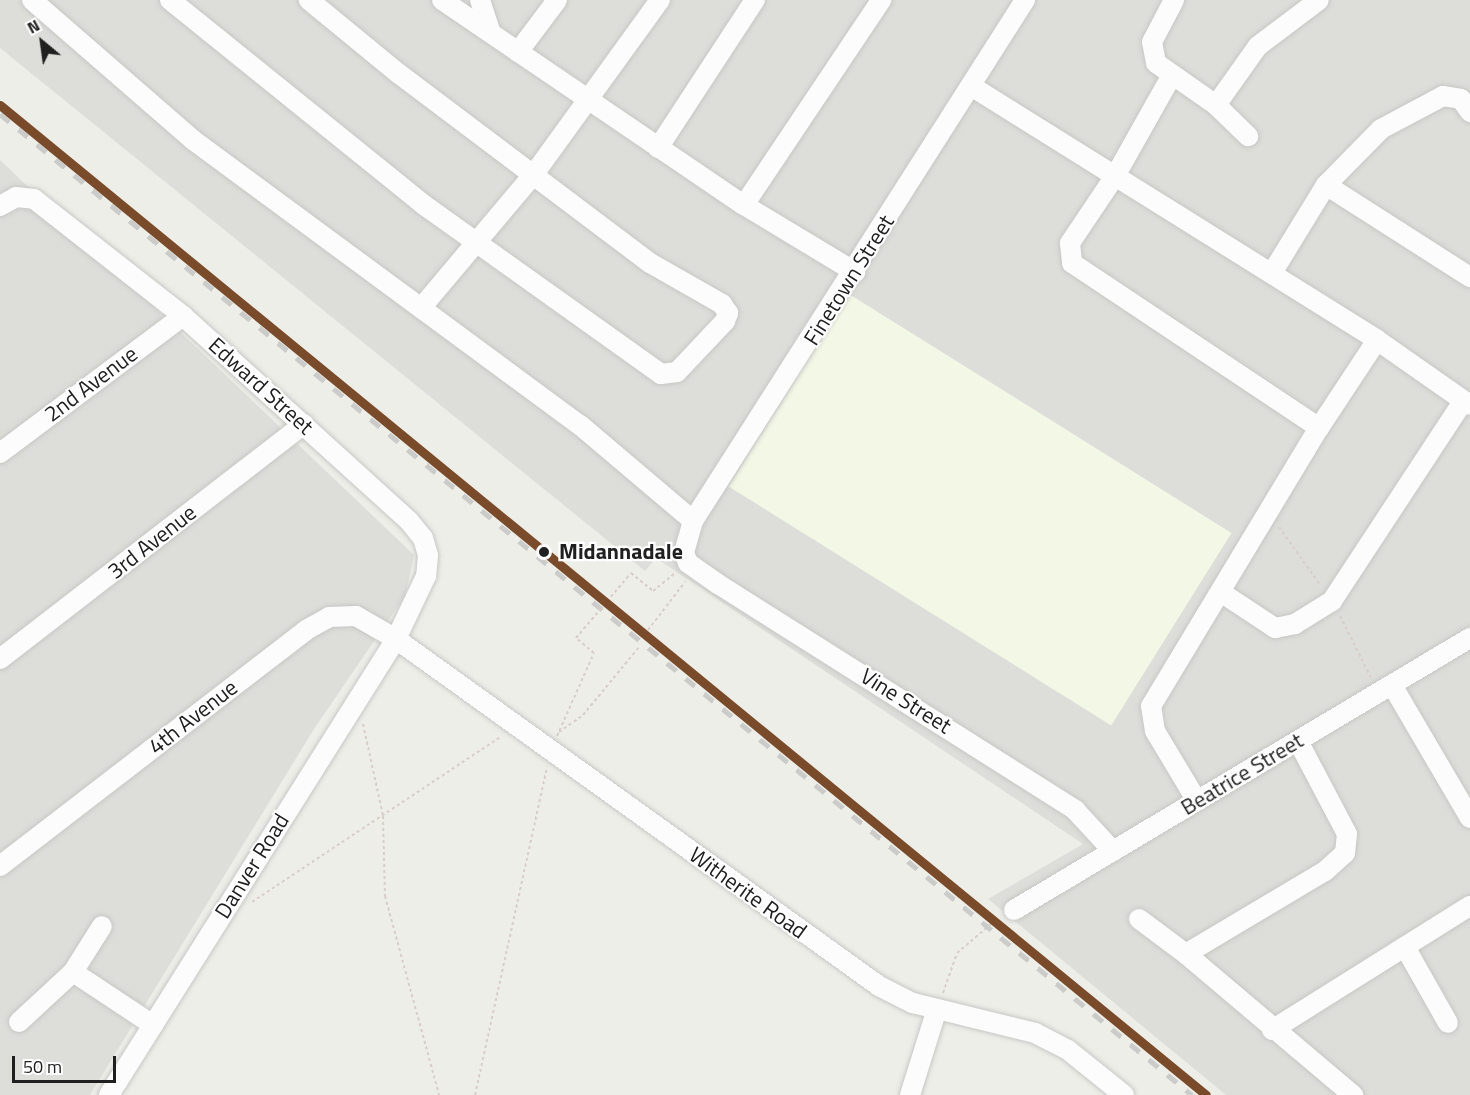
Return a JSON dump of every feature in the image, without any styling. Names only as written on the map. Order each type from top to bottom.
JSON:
[{"type":"street","points":[[32,0],[193,140],[580,424],[693,521]]},
{"type":"street","points":[[170,0],[326,129],[475,241],[668,376],[725,321],[728,313],[722,304],[650,263],[399,74],[309,0]]},
{"type":"street","points":[[442,0],[490,30],[518,52],[744,205],[855,272]]},
{"type":"street","points":[[480,0],[490,30]]},
{"type":"street","points":[[518,52],[557,0]]},
{"type":"street","points":[[421,308],[475,241],[534,174],[660,0]]},
{"type":"street","points":[[744,205],[881,0]]},
{"type":"street","name":"Finetown Street","points":[[692,566],[686,539],[693,521],[855,272],[1025,0]]},
{"type":"street","points":[[1173,0],[1152,42],[1156,63],[1216,105],[1248,136]]},
{"type":"street","points":[[1216,105],[1258,46],[1319,0]]},
{"type":"street","points":[[658,148],[749,2]]},
{"type":"street","points":[[1172,75],[1115,176],[1070,243],[1072,263],[1319,428]]},
{"type":"street","points":[[971,86],[1377,340],[1466,404],[1332,601],[1295,624],[1275,628],[1222,593]]},
{"type":"street","points":[[1272,273],[1326,185],[1374,135],[1419,107],[1454,96],[1470,112]]},
{"type":"street","points":[[1326,185],[1470,277]]},
{"type":"street","name":"Edward Street","points":[[0,206],[16,197],[34,199],[183,316],[304,424],[423,538],[426,576],[396,639]]},
{"type":"street","name":"2nd Avenue","points":[[0,453],[183,316]]},
{"type":"street","points":[[1197,801],[1155,731],[1151,706],[1222,593],[1319,428],[1377,340]]},
{"type":"street","name":"3rd Avenue","points":[[0,659],[304,424]]},
{"type":"street","name":"Vine Street","points":[[692,566],[1075,810],[1113,851]]},
{"type":"street","name":"4th Avenue","points":[[0,866],[320,621],[356,616],[396,639]]},
{"type":"street","name":"Beatrice Street","points":[[1014,910],[1470,638]]},
{"type":"street","name":"Danver Road","points":[[109,1095],[396,639]]},
{"type":"street","name":"Witherite Road","points":[[396,639],[517,726],[555,742],[879,986],[937,1009],[1035,1033],[1068,1050],[1124,1095]]},
{"type":"street","points":[[1392,685],[1470,818]]},
{"type":"street","points":[[1186,954],[1325,871],[1345,853],[1347,834],[1298,741]]},
{"type":"street","points":[[1272,1030],[1470,906]]},
{"type":"street","points":[[1139,919],[1186,954],[1272,1030],[1353,1095]]},
{"type":"street","points":[[20,1022],[73,972],[102,926]]},
{"type":"street","points":[[1405,947],[1448,1023]]},
{"type":"street","points":[[73,972],[153,1025]]},
{"type":"street","points":[[910,1095],[937,1009]]},
{"type":"path","points":[[475,1095],[555,742],[594,653],[576,638],[631,573],[653,591],[692,566]]},
{"type":"path","points":[[648,630],[692,566]]},
{"type":"path","points":[[555,742],[583,715],[639,647]]},
{"type":"path","points":[[357,698],[383,816],[385,896],[440,1095]]},
{"type":"path","points":[[249,904],[517,726]]},
{"type":"path","points":[[937,1009],[957,953],[1014,910]]},
{"type":"shaded area","points":[[0,0],[1470,0],[1470,1095],[1226,1095],[988,899],[1083,844],[656,558],[645,571],[0,48]]},
{"type":"shaded area","points":[[0,160],[414,555],[405,596],[314,729],[90,1095],[0,1095]]},
{"type":"shaded area","points":[[849,294],[1231,533],[1111,726],[729,487]]},
{"type":"railway","points":[[0,114],[1192,1095]]},
{"type":"transit line","points":[[0,105],[1206,1095]]},
{"type":"place","name":"Midannadale","points":[[544,552]]}]
